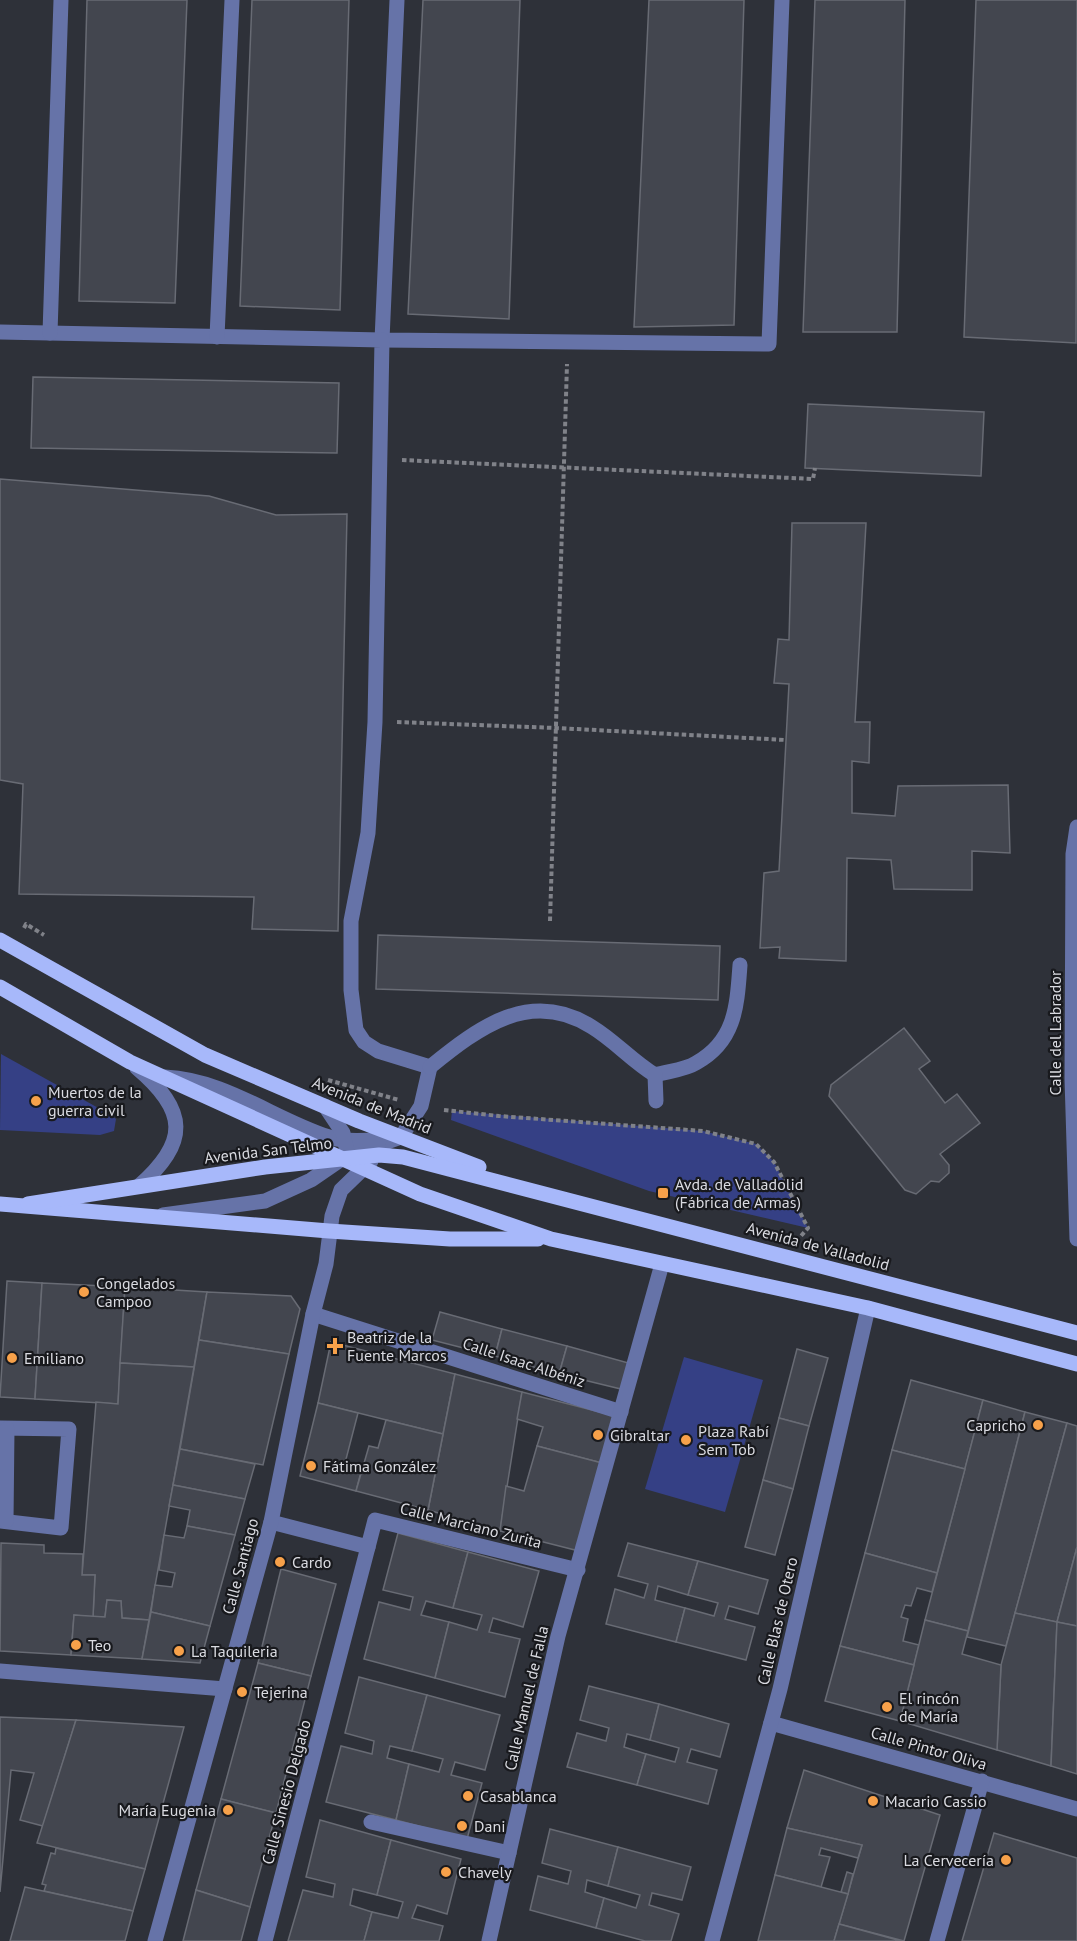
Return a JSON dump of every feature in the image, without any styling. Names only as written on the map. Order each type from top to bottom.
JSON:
[{"type":"main road","name":"Avenida de Madrid","points":[[0,940],[205,1055],[401,1137],[549,1194]]},
{"type":"main road","name":"Avenida de Madrid","points":[[0,987],[130,1062],[420,1194],[551,1239]]},
{"type":"main road","name":"Avenida de Madrid","points":[[343,1158],[379,1155],[425,1162],[549,1194]]},
{"type":"main road","name":"Avenida San Telmo","points":[[28,1204],[343,1158]]},
{"type":"main road","name":"Avenida de Valladolid","points":[[549,1194],[1077,1333]]},
{"type":"main road","name":"Avenida San Telmo","points":[[0,1204],[28,1204],[151,1217],[450,1239],[551,1239]]},
{"type":"main road","points":[[551,1239],[868,1308],[1077,1364]]},
{"type":"street","points":[[50,333],[61,0]]},
{"type":"street","points":[[217,337],[232,0]]},
{"type":"street","points":[[397,0],[382,340],[375,722],[368,833],[351,921],[351,990],[356,1030],[364,1042],[378,1051],[430,1067]]},
{"type":"street","points":[[0,332],[567,343],[769,344],[782,0]]},
{"type":"street","name":"Calle del Labrador","points":[[1077,827],[1073,854],[1072,1079],[1077,1239]]},
{"type":"street","points":[[343,1158],[401,1137],[421,1106],[430,1067],[453,1048],[496,1022],[522,1011],[573,1016],[595,1029],[634,1062],[655,1075],[696,1064],[724,1040],[737,1010],[740,965]]},
{"type":"street","points":[[130,1062],[165,1096],[176,1119],[176,1141],[156,1171],[139,1186]]},
{"type":"street","points":[[655,1075],[656,1101]]},
{"type":"street","points":[[164,1077],[186,1078],[212,1085],[330,1137],[345,1140],[401,1137]]},
{"type":"street","points":[[325,1106],[336,1120],[345,1140],[343,1158]]},
{"type":"street","name":"Calle Santiago","points":[[155,1941],[272,1522],[312,1314],[326,1264],[329,1231],[341,1190],[363,1167],[379,1155]]},
{"type":"street","name":"Avenida San Telmo","points":[[151,1217],[265,1201],[311,1180],[343,1158]]},
{"type":"street","points":[[578,1570],[662,1264]]},
{"type":"street","name":"Calle Blas de Otero","points":[[712,1941],[771,1723],[868,1308]]},
{"type":"street","name":"Calle Isaac Albéniz","points":[[312,1314],[621,1412]]},
{"type":"street","points":[[3,1429],[69,1429],[61,1528],[3,1521],[3,1429]]},
{"type":"street","name":"Calle Marciano Zurita","points":[[368,1547],[375,1520],[578,1570]]},
{"type":"street","points":[[272,1522],[368,1547]]},
{"type":"street","name":"Calle Sinesio Delgado","points":[[265,1941],[368,1547]]},
{"type":"street","name":"Calle Manuel de Falla","points":[[489,1941],[558,1636],[578,1570]]},
{"type":"street","points":[[0,1671],[225,1689]]},
{"type":"street","name":"Calle Pintor Oliva","points":[[771,1723],[1077,1809]]},
{"type":"street","points":[[938,1941],[982,1781]]},
{"type":"street","points":[[371,1822],[509,1853]]},
{"type":"path","points":[[550,921],[567,343]]},
{"type":"path","points":[[379,459],[813,479],[815,468]]},
{"type":"path","points":[[375,722],[556,728],[786,740]]},
{"type":"shaded area","points":[[1,1054],[111,1115],[116,1119],[114,1131],[100,1135],[0,1130]]},
{"type":"shaded area","points":[[452,1111],[703,1131],[756,1144],[774,1162],[808,1228],[649,1191],[451,1120]]},
{"type":"shaded area","points":[[684,1357],[763,1380],[725,1512],[645,1489]]},
{"type":"building","points":[[87,0],[187,0],[175,303],[79,301]]},
{"type":"building","points":[[252,0],[349,0],[340,310],[240,306]]},
{"type":"building","points":[[423,0],[520,0],[509,319],[408,314]]},
{"type":"building","points":[[649,0],[744,0],[734,325],[634,327]]},
{"type":"building","points":[[815,0],[905,0],[897,332],[803,332]]},
{"type":"building","points":[[976,0],[1077,0],[1076,343],[964,337]]},
{"type":"building","points":[[33,377],[339,383],[337,453],[31,448]]},
{"type":"building","points":[[808,404],[984,412],[981,476],[805,468]]},
{"type":"building","points":[[0,479],[209,496],[276,515],[347,514],[338,931],[252,929],[254,897],[19,894],[23,784],[0,780]]},
{"type":"building","points":[[792,523],[866,523],[855,722],[870,722],[869,763],[852,761],[852,813],[895,816],[898,786],[1008,785],[1010,853],[972,851],[972,890],[894,889],[891,860],[847,858],[846,961],[779,958],[780,947],[760,948],[764,873],[779,871],[789,684],[774,683],[778,639],[789,640]]},
{"type":"building","points":[[378,935],[720,946],[718,1000],[376,989]]},
{"type":"building","points":[[904,1028],[930,1061],[919,1069],[945,1103],[957,1094],[980,1123],[940,1154],[949,1165],[949,1173],[939,1182],[931,1181],[916,1194],[905,1190],[829,1096],[831,1085]]},
{"type":"building","points":[[7,1281],[42,1283],[35,1399],[0,1397]]},
{"type":"building","points":[[42,1283],[125,1287],[118,1404],[35,1399]]},
{"type":"building","points":[[125,1287],[207,1292],[194,1367],[120,1363]]},
{"type":"building","points":[[207,1292],[291,1296],[300,1309],[289,1354],[199,1340]]},
{"type":"building","points":[[440,1312],[502,1329],[495,1356],[432,1340]]},
{"type":"building","points":[[502,1329],[567,1346],[559,1374],[495,1356]]},
{"type":"building","points":[[199,1340],[289,1354],[263,1465],[180,1449]]},
{"type":"building","points":[[331,1342],[455,1374],[443,1434],[318,1403]]},
{"type":"building","points":[[567,1346],[632,1364],[625,1390],[559,1374]]},
{"type":"building","points":[[797,1349],[828,1358],[809,1426],[779,1418]]},
{"type":"building","points":[[120,1363],[194,1367],[149,1620],[122,1618],[121,1601],[107,1600],[105,1617],[93,1617],[95,1575],[82,1575],[96,1402],[118,1404]]},
{"type":"building","points":[[455,1374],[522,1392],[500,1531],[428,1510]]},
{"type":"building","points":[[911,1380],[983,1400],[965,1469],[892,1450]]},
{"type":"building","points":[[522,1392],[615,1416],[602,1463],[537,1446],[543,1427],[517,1419]]},
{"type":"building","points":[[983,1400],[1025,1412],[968,1631],[925,1620]]},
{"type":"building","points":[[318,1403],[358,1413],[345,1463],[362,1468],[356,1491],[300,1476]]},
{"type":"building","points":[[1025,1412],[1067,1423],[1006,1646],[967,1637]]},
{"type":"building","points":[[779,1418],[809,1426],[793,1489],[763,1480]]},
{"type":"building","points":[[386,1420],[443,1434],[428,1510],[356,1491],[369,1446],[378,1448]]},
{"type":"building","points":[[1067,1423],[1077,1426],[1077,1547],[1057,1622],[1015,1613]]},
{"type":"building","points":[[537,1446],[602,1463],[579,1551],[500,1531],[506,1486],[524,1491]]},
{"type":"building","points":[[180,1449],[255,1464],[245,1499],[173,1485]]},
{"type":"building","points":[[892,1450],[965,1469],[937,1573],[865,1553]]},
{"type":"building","points":[[763,1480],[793,1489],[775,1555],[745,1547]]},
{"type":"building","points":[[173,1485],[245,1499],[235,1535],[187,1526],[190,1510],[169,1506]]},
{"type":"building","points":[[187,1526],[235,1535],[210,1626],[151,1612],[155,1585],[172,1587],[175,1573],[159,1570],[164,1535],[184,1538]]},
{"type":"building","points":[[398,1533],[468,1552],[453,1608],[426,1601],[421,1615],[449,1622],[435,1678],[364,1659],[379,1602],[410,1610],[413,1597],[383,1590]]},
{"type":"building","points":[[1,1543],[44,1545],[44,1553],[83,1554],[82,1575],[95,1575],[93,1617],[74,1615],[71,1655],[0,1651]]},
{"type":"building","points":[[628,1543],[698,1561],[688,1595],[658,1586],[655,1600],[685,1608],[676,1642],[606,1624],[615,1589],[644,1598],[648,1584],[618,1576]]},
{"type":"building","points":[[1077,1547],[1077,1626],[1057,1622]]},
{"type":"building","points":[[468,1552],[539,1571],[523,1627],[493,1618],[489,1632],[520,1639],[505,1697],[435,1678],[449,1622],[477,1630],[482,1615],[453,1608]]},
{"type":"building","points":[[865,1553],[937,1573],[932,1592],[917,1588],[911,1606],[905,1605],[901,1617],[908,1619],[903,1641],[919,1645],[914,1665],[840,1646]]},
{"type":"building","points":[[698,1561],[768,1580],[758,1614],[729,1606],[725,1619],[755,1627],[746,1660],[676,1642],[685,1608],[714,1616],[718,1603],[688,1595]]},
{"type":"building","points":[[281,1569],[336,1584],[311,1676],[258,1663]]},
{"type":"building","points":[[107,1600],[121,1601],[122,1618],[149,1620],[142,1659],[71,1655],[74,1615],[105,1617]]},
{"type":"building","points":[[151,1612],[210,1626],[200,1663],[142,1659]]},
{"type":"building","points":[[1015,1613],[1057,1622],[1051,1766],[997,1750],[1001,1665]]},
{"type":"building","points":[[925,1620],[968,1631],[962,1654],[1001,1665],[997,1750],[900,1721]]},
{"type":"building","points":[[1057,1622],[1077,1626],[1077,1774],[1051,1766]]},
{"type":"building","points":[[840,1646],[914,1665],[900,1721],[825,1701]]},
{"type":"building","points":[[258,1663],[311,1676],[276,1813],[221,1799]]},
{"type":"building","points":[[359,1677],[427,1695],[412,1751],[390,1746],[387,1758],[409,1764],[396,1820],[326,1802],[341,1746],[372,1754],[374,1741],[345,1733]]},
{"type":"building","points":[[589,1686],[659,1704],[650,1740],[627,1734],[624,1747],[646,1754],[637,1785],[567,1767],[577,1733],[606,1741],[609,1728],[580,1720]]},
{"type":"building","points":[[427,1695],[500,1715],[485,1770],[455,1762],[451,1775],[482,1783],[467,1839],[396,1820],[409,1764],[439,1772],[443,1759],[412,1751]]},
{"type":"building","points":[[659,1704],[729,1724],[720,1757],[691,1749],[687,1762],[717,1770],[708,1804],[637,1785],[646,1754],[675,1762],[679,1748],[650,1740]]},
{"type":"building","points":[[0,1717],[76,1720],[43,1826],[20,1820],[34,1773],[11,1770],[0,1892]]},
{"type":"building","points":[[76,1720],[184,1727],[145,1869],[37,1843]]},
{"type":"building","points":[[804,1770],[940,1815],[904,1941],[839,1924],[862,1845],[787,1828]]},
{"type":"building","points":[[221,1799],[276,1813],[250,1907],[196,1890]]},
{"type":"building","points":[[320,1820],[391,1840],[377,1895],[353,1889],[350,1905],[372,1912],[364,1941],[288,1941],[303,1890],[333,1897],[335,1884],[306,1877]]},
{"type":"building","points":[[787,1828],[862,1845],[858,1858],[821,1848],[819,1855],[830,1857],[821,1887],[775,1875]]},
{"type":"building","points":[[550,1829],[618,1847],[608,1886],[587,1880],[585,1892],[604,1898],[596,1928],[530,1910],[538,1876],[568,1884],[571,1871],[542,1863]]},
{"type":"building","points":[[994,1833],[1077,1858],[1077,1941],[962,1941]]},
{"type":"building","points":[[391,1840],[461,1859],[447,1914],[417,1905],[412,1918],[443,1926],[439,1941],[364,1941],[372,1912],[398,1918],[403,1902],[377,1895]]},
{"type":"building","points":[[618,1847],[691,1867],[682,1900],[652,1893],[649,1905],[679,1914],[671,1941],[645,1941],[596,1928],[604,1898],[636,1908],[640,1895],[608,1886]]},
{"type":"building","points":[[56,1848],[145,1869],[133,1911],[44,1891],[46,1885],[42,1884],[51,1853],[55,1854]]},
{"type":"building","points":[[847,1872],[853,1874],[848,1894],[841,1892]]},
{"type":"building","points":[[775,1875],[848,1894],[834,1941],[758,1941]]},
{"type":"building","points":[[25,1887],[133,1911],[125,1941],[10,1941]]},
{"type":"building","points":[[196,1890],[250,1907],[241,1941],[183,1941]]},
{"type":"building","points":[[839,1924],[901,1941],[834,1941]]},
{"type":"place","name":"Muertos de la guerra civil","points":[[36,1101]]},
{"type":"place","name":"Avda. de Valladolid (Fábrica de Armas)","points":[[663,1193]]},
{"type":"place","name":"Congelados Campoo","points":[[84,1292]]},
{"type":"place","name":"Beatriz de la Fuente Marcos","points":[[335,1346]]},
{"type":"place","name":"Emiliano","points":[[12,1358]]},
{"type":"place","name":"Capricho","points":[[1038,1425]]},
{"type":"place","name":"Gibraltar","points":[[598,1435]]},
{"type":"place","name":"Plaza Rabí Sem Tob","points":[[686,1440]]},
{"type":"place","name":"Fátima González","points":[[311,1466]]},
{"type":"place","name":"Cardo","points":[[280,1562]]},
{"type":"place","name":"Teo","points":[[76,1645]]},
{"type":"place","name":"La Taquileria","points":[[179,1651]]},
{"type":"place","name":"Tejerina","points":[[242,1692]]},
{"type":"place","name":"El rincón de María","points":[[887,1707]]},
{"type":"place","name":"Casablanca","points":[[468,1796]]},
{"type":"place","name":"Macario Cassio","points":[[873,1801]]},
{"type":"place","name":"María Eugenia","points":[[228,1810]]},
{"type":"place","name":"Dani","points":[[462,1826]]},
{"type":"place","name":"La Cervecería","points":[[1006,1860]]},
{"type":"place","name":"Chavely","points":[[446,1872]]}]
